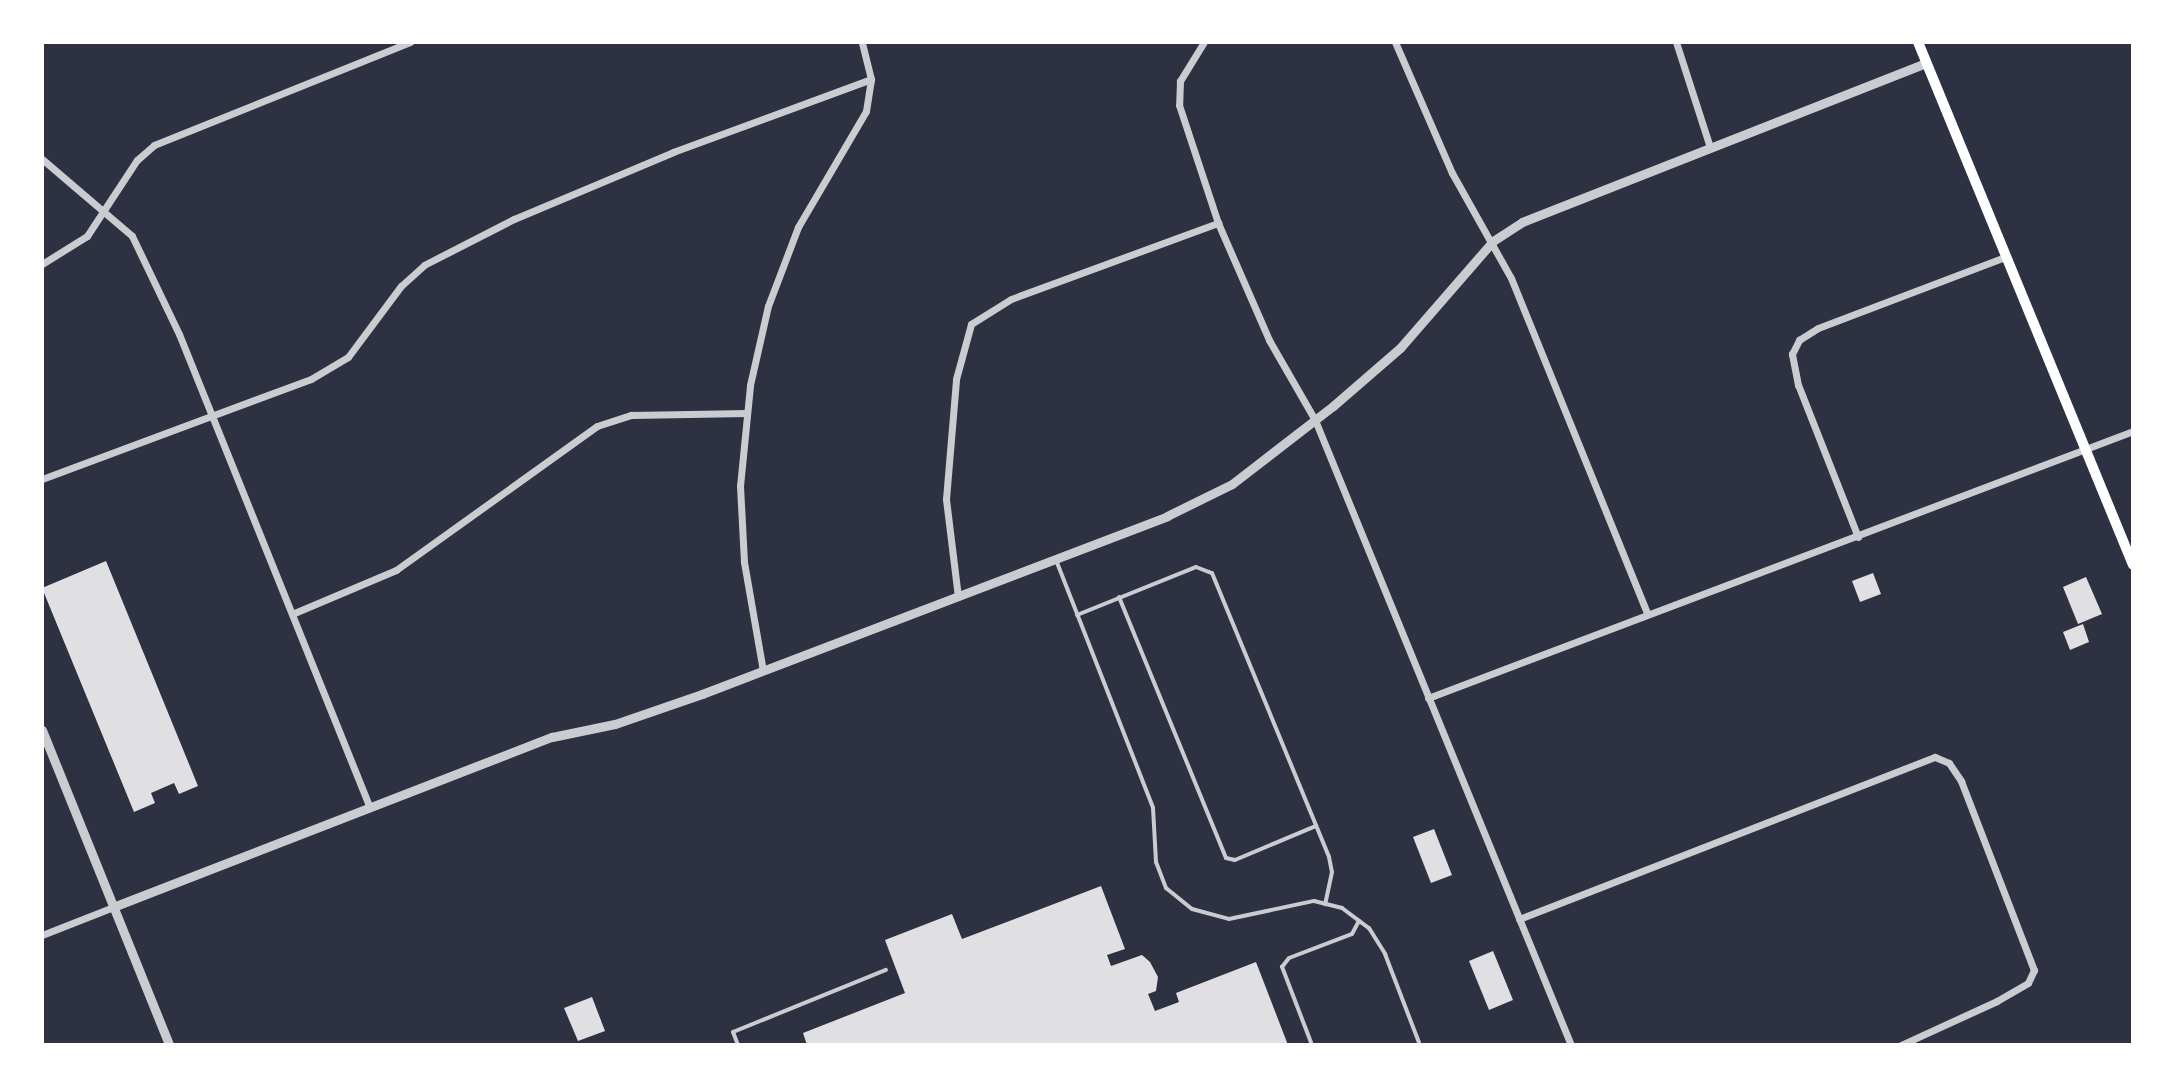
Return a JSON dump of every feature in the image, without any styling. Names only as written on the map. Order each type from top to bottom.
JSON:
[{"type":"main road","points":[[1918,42],[2133,565]]},
{"type":"street","points":[[42,264],[87,236],[107,210],[137,160],[154,145],[410,42]]},
{"type":"street","points":[[763,671],[744,562],[740,486],[747,413],[768,306],[798,227],[866,111],[871,79],[862,42]]},
{"type":"street","points":[[1204,42],[1180,81],[1179,105],[1218,223],[1269,340],[1315,420],[1571,1045]]},
{"type":"street","points":[[1395,42],[1452,173],[1493,241],[1647,613]]},
{"type":"street","points":[[1676,42],[1710,147]]},
{"type":"street","points":[[42,935],[552,737],[615,724],[763,671],[1167,516],[1232,484],[1315,420],[1400,348],[1493,241],[1522,222],[1926,63]]},
{"type":"street","points":[[42,479],[311,379],[348,357],[401,286],[424,265],[514,219],[673,152],[871,79]]},
{"type":"street","points":[[42,159],[107,210],[132,236],[211,415],[370,808]]},
{"type":"street","points":[[958,597],[946,499],[956,379],[971,324],[1011,299],[1218,223]]},
{"type":"street","points":[[1858,537],[1798,385],[1792,354],[1799,340],[1818,328],[2005,257]]},
{"type":"street","points":[[292,614],[396,570],[597,426],[631,415],[747,413]]},
{"type":"street","points":[[1428,698],[2133,431]]},
{"type":"street","points":[[42,730],[169,1045]]},
{"type":"street","points":[[1519,919],[1935,757],[1949,763],[1961,781],[2034,970],[2028,983],[1997,1001],[1901,1045]]},
{"type":"lane","points":[[1055,558],[1153,808],[1156,862],[1166,888],[1192,909],[1229,919],[1314,901],[1359,921],[1385,954],[1420,1045]]},
{"type":"lane","points":[[1077,615],[1196,567],[1212,573],[1332,872],[1325,904]]},
{"type":"lane","points":[[1119,597],[1226,858],[1235,860],[1316,826]]},
{"type":"lane","points":[[1312,1045],[1282,967],[1289,958],[1352,934],[1359,921]]},
{"type":"lane","points":[[738,1045],[733,1032],[886,970]]},
{"type":"building","points":[[106,561],[198,786],[179,794],[174,783],[151,793],[155,803],[134,812],[42,588]]},
{"type":"building","points":[[1873,573],[1881,594],[1860,602],[1852,581]]},
{"type":"building","points":[[2086,577],[2102,614],[2078,624],[2063,587]]},
{"type":"building","points":[[2083,624],[2089,642],[2070,650],[2063,632]]},
{"type":"building","points":[[1434,829],[1452,875],[1431,883],[1413,837]]},
{"type":"building","points":[[1101,886],[1125,949],[1107,955],[1111,966],[1142,955],[1150,962],[1158,977],[1156,991],[1148,994],[1155,1011],[1179,1002],[1176,993],[1256,962],[1288,1045],[807,1045],[803,1033],[905,993],[885,940],[952,914],[962,939]]},
{"type":"building","points":[[1493,951],[1513,1000],[1489,1010],[1469,961]]},
{"type":"building","points":[[592,997],[605,1031],[578,1041],[564,1008]]}]
